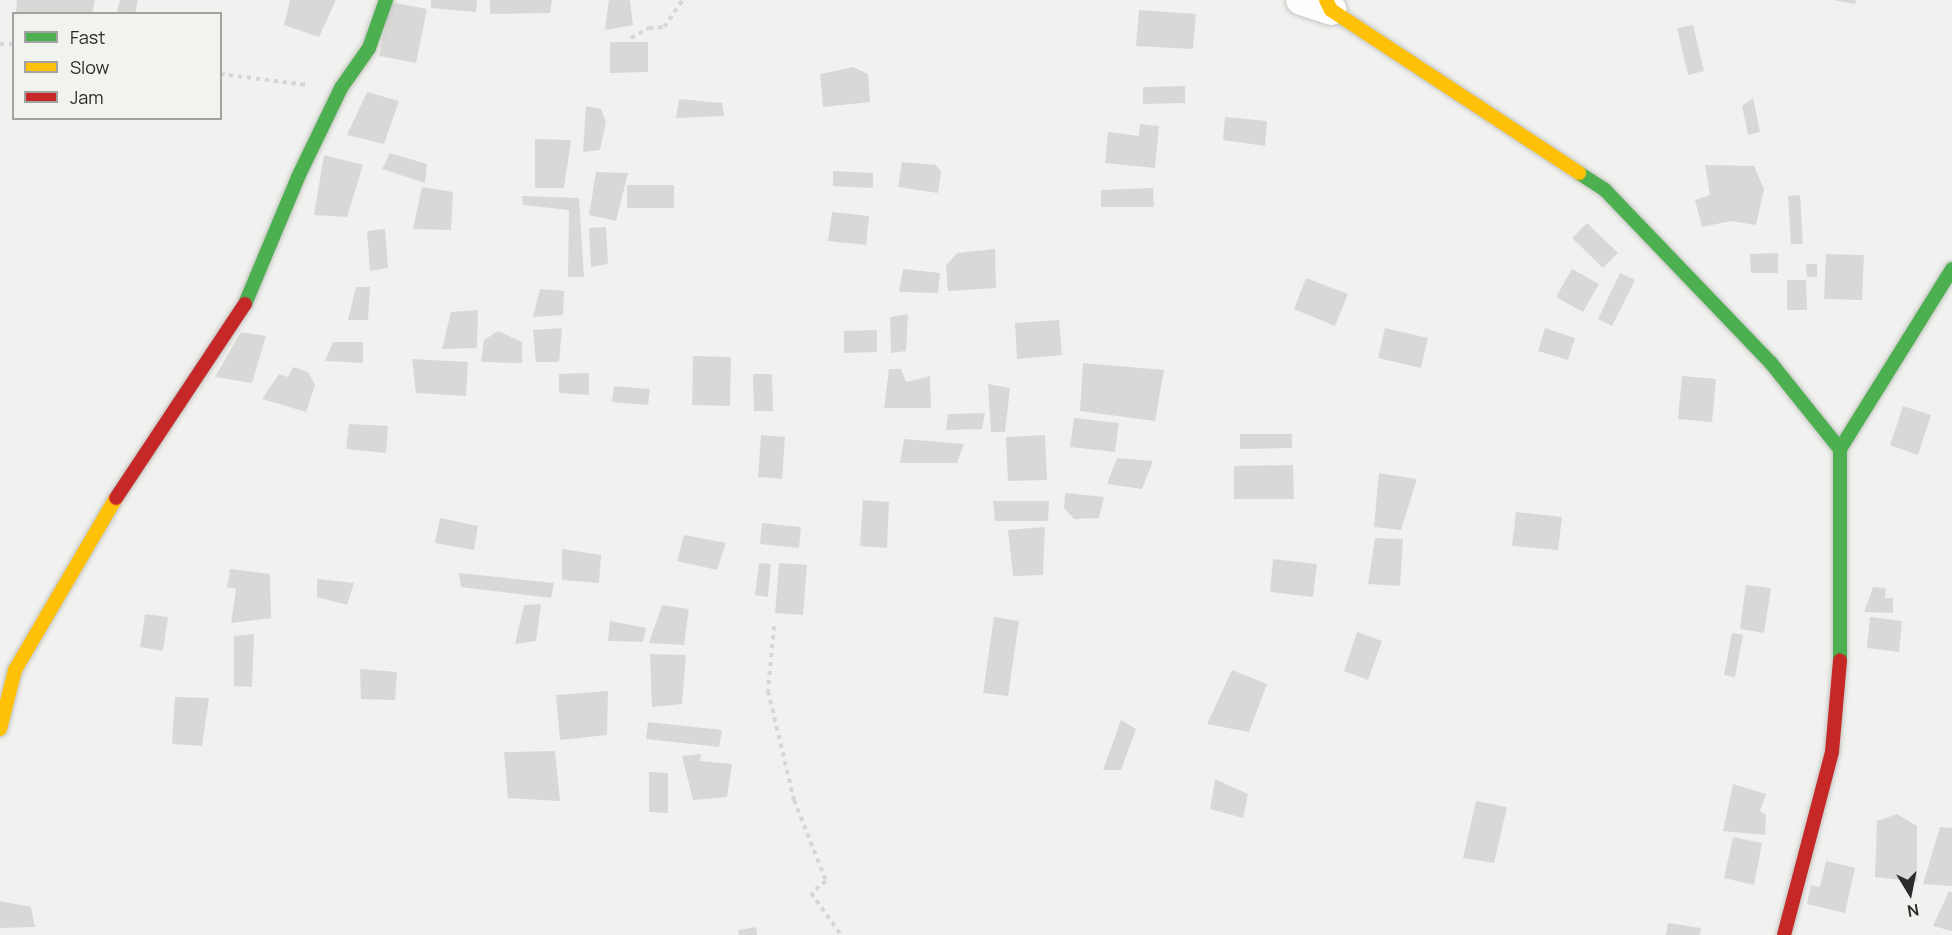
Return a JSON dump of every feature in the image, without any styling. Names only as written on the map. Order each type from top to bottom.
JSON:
[{"type":"street","points":[[0,729],[15,670],[55,597],[106,512],[237,322],[341,88],[369,48],[386,0]]},
{"type":"street","points":[[1300,0],[1329,5],[1605,190],[1771,363],[1840,449]]},
{"type":"street","points":[[1784,935],[1832,752],[1843,629],[1840,449],[1952,268]]},
{"type":"path","points":[[631,38],[649,28],[664,27],[683,0]]},
{"type":"path","points":[[222,74],[341,88]]},
{"type":"path","points":[[774,626],[768,691],[794,800],[826,881],[811,892],[842,935]]},
{"type":"building","points":[[17,0],[95,0],[92,12],[16,12]]},
{"type":"building","points":[[120,0],[138,0],[135,12],[117,12]]},
{"type":"building","points":[[290,0],[336,0],[319,37],[284,25]]},
{"type":"building","points":[[431,0],[477,0],[476,12],[431,8]]},
{"type":"building","points":[[490,0],[552,0],[550,13],[490,14]]},
{"type":"building","points":[[609,0],[630,0],[633,25],[605,30]]},
{"type":"building","points":[[1833,0],[1856,0],[1855,4]]},
{"type":"building","points":[[390,2],[427,9],[416,63],[379,56]]},
{"type":"building","points":[[1139,10],[1196,14],[1193,49],[1136,46]]},
{"type":"building","points":[[1693,25],[1704,71],[1688,75],[1677,28]]},
{"type":"building","points":[[610,42],[648,42],[648,72],[610,73]]},
{"type":"building","points":[[853,67],[868,74],[870,102],[823,107],[820,74]]},
{"type":"building","points":[[1185,86],[1185,103],[1143,104],[1143,87]]},
{"type":"building","points":[[367,92],[399,101],[384,144],[347,135]]},
{"type":"building","points":[[1753,98],[1760,132],[1748,135],[1742,106]]},
{"type":"building","points":[[679,99],[722,103],[724,116],[676,118]]},
{"type":"building","points":[[586,106],[601,109],[606,122],[600,150],[583,152]]},
{"type":"building","points":[[1225,117],[1267,121],[1265,146],[1223,140]]},
{"type":"building","points":[[1140,124],[1159,126],[1155,168],[1105,163],[1108,132],[1139,136]]},
{"type":"building","points":[[535,139],[571,140],[564,188],[535,188]]},
{"type":"building","points":[[390,153],[427,164],[425,183],[382,169]]},
{"type":"building","points":[[324,155],[363,165],[347,217],[314,215]]},
{"type":"building","points":[[902,162],[936,165],[941,172],[938,193],[898,187]]},
{"type":"building","points":[[1705,165],[1754,166],[1764,189],[1756,225],[1731,221],[1702,227],[1695,200],[1710,195]]},
{"type":"building","points":[[833,171],[873,173],[873,188],[833,186]]},
{"type":"building","points":[[596,172],[628,173],[616,221],[589,215]]},
{"type":"building","points":[[627,185],[674,185],[674,208],[627,208]]},
{"type":"building","points":[[422,187],[453,192],[451,230],[413,229]]},
{"type":"building","points":[[1153,188],[1154,207],[1101,207],[1101,190]]},
{"type":"building","points":[[1800,195],[1803,244],[1791,244],[1788,196]]},
{"type":"building","points":[[522,196],[579,198],[584,277],[568,277],[569,210],[523,205]]},
{"type":"building","points":[[832,212],[869,216],[866,245],[828,241]]},
{"type":"building","points":[[1587,223],[1618,253],[1603,268],[1572,238]]},
{"type":"building","points":[[606,227],[608,264],[591,267],[589,228]]},
{"type":"building","points":[[385,229],[388,268],[370,271],[367,231]]},
{"type":"building","points":[[995,249],[996,288],[948,291],[946,266],[957,253]]},
{"type":"building","points":[[1778,253],[1778,273],[1751,273],[1750,254]]},
{"type":"building","points":[[1826,254],[1864,255],[1862,300],[1824,299]]},
{"type":"building","points":[[1806,264],[1817,264],[1817,277],[1807,277]]},
{"type":"building","points":[[903,269],[940,273],[938,293],[899,292]]},
{"type":"building","points":[[1572,269],[1599,284],[1583,312],[1556,297]]},
{"type":"building","points":[[1620,273],[1635,280],[1612,326],[1598,319]]},
{"type":"building","points":[[1306,278],[1348,294],[1335,326],[1294,309]]},
{"type":"building","points":[[1787,280],[1806,280],[1807,310],[1787,310]]},
{"type":"building","points":[[356,287],[370,287],[368,320],[348,320]]},
{"type":"building","points":[[540,289],[564,291],[563,315],[533,317]]},
{"type":"building","points":[[478,310],[477,348],[442,349],[451,312]]},
{"type":"building","points":[[908,314],[906,351],[891,353],[890,317]]},
{"type":"building","points":[[1059,320],[1062,355],[1017,359],[1015,323]]},
{"type":"building","points":[[562,328],[559,362],[536,362],[533,330]]},
{"type":"building","points":[[1385,328],[1428,338],[1421,368],[1378,358]]},
{"type":"building","points":[[1545,328],[1575,338],[1568,360],[1538,351]]},
{"type":"building","points":[[877,330],[877,352],[844,353],[844,331]]},
{"type":"building","points":[[498,331],[522,342],[522,363],[481,362],[484,340]]},
{"type":"building","points":[[241,332],[266,336],[252,383],[215,377]]},
{"type":"building","points":[[333,342],[363,342],[363,363],[325,361]]},
{"type":"building","points":[[693,356],[731,357],[730,406],[692,405]]},
{"type":"building","points":[[412,359],[468,362],[466,396],[416,393]]},
{"type":"building","points":[[1083,363],[1164,370],[1155,421],[1080,411]]},
{"type":"building","points":[[293,367],[308,372],[315,385],[306,412],[262,399],[279,374],[288,377]]},
{"type":"building","points":[[889,369],[901,369],[906,382],[930,376],[931,408],[884,408]]},
{"type":"building","points":[[589,373],[589,395],[559,393],[559,374]]},
{"type":"building","points":[[753,374],[772,374],[773,411],[754,411]]},
{"type":"building","points":[[1682,376],[1716,379],[1712,422],[1678,419]]},
{"type":"building","points":[[988,384],[1010,388],[1005,432],[991,432]]},
{"type":"building","points":[[614,386],[650,389],[648,405],[612,402]]},
{"type":"building","points":[[1903,406],[1931,415],[1918,455],[1890,445]]},
{"type":"building","points":[[985,413],[982,429],[946,430],[948,414]]},
{"type":"building","points":[[1074,418],[1119,423],[1115,452],[1070,447]]},
{"type":"building","points":[[349,424],[388,426],[386,453],[346,449]]},
{"type":"building","points":[[1240,434],[1292,434],[1292,448],[1240,449]]},
{"type":"building","points":[[761,435],[785,437],[782,479],[758,477]]},
{"type":"building","points":[[1045,435],[1047,480],[1008,481],[1006,437]]},
{"type":"building","points":[[904,439],[964,444],[957,463],[900,463]]},
{"type":"building","points":[[1117,458],[1153,461],[1142,489],[1107,484]]},
{"type":"building","points":[[1293,465],[1294,499],[1234,499],[1234,466]]},
{"type":"building","points":[[1379,473],[1417,479],[1401,530],[1374,527]]},
{"type":"building","points":[[1065,493],[1104,497],[1099,518],[1074,519],[1064,508]]},
{"type":"building","points":[[863,500],[889,502],[887,548],[860,546]]},
{"type":"building","points":[[993,501],[1049,501],[1048,521],[995,521]]},
{"type":"building","points":[[1516,512],[1562,517],[1558,550],[1512,546]]},
{"type":"building","points":[[440,518],[478,526],[474,550],[435,543]]},
{"type":"building","points":[[762,523],[801,527],[799,548],[760,544]]},
{"type":"building","points":[[1045,527],[1043,575],[1013,576],[1008,530]]},
{"type":"building","points":[[684,535],[726,543],[717,570],[677,561]]},
{"type":"building","points":[[1375,538],[1403,539],[1400,586],[1368,584]]},
{"type":"building","points":[[562,549],[601,555],[599,583],[562,580]]},
{"type":"building","points":[[1273,559],[1317,564],[1313,597],[1270,592]]},
{"type":"building","points":[[759,563],[771,564],[768,597],[755,595]]},
{"type":"building","points":[[779,563],[807,565],[803,615],[775,613]]},
{"type":"building","points":[[230,569],[270,574],[271,618],[231,623],[236,589],[227,587]]},
{"type":"building","points":[[459,573],[554,583],[551,598],[461,587]]},
{"type":"building","points":[[317,579],[354,583],[347,605],[317,597]]},
{"type":"building","points":[[1746,585],[1771,588],[1764,633],[1740,629]]},
{"type":"building","points":[[1873,587],[1886,588],[1885,598],[1893,598],[1893,613],[1864,612]]},
{"type":"building","points":[[541,604],[536,641],[515,644],[524,605]]},
{"type":"building","points":[[662,605],[689,609],[684,645],[649,643]]},
{"type":"building","points":[[145,614],[168,617],[163,651],[140,647]]},
{"type":"building","points":[[994,617],[1019,621],[1008,696],[983,693]]},
{"type":"building","points":[[1870,617],[1902,621],[1899,652],[1867,648]]},
{"type":"building","points":[[610,621],[646,628],[643,642],[608,641]]},
{"type":"building","points":[[1357,632],[1382,641],[1368,680],[1344,671]]},
{"type":"building","points":[[1732,633],[1743,635],[1735,677],[1724,675]]},
{"type":"building","points":[[254,634],[252,687],[234,686],[234,636]]},
{"type":"building","points":[[650,654],[686,655],[682,704],[652,707]]},
{"type":"building","points":[[360,669],[397,672],[395,700],[361,699]]},
{"type":"building","points":[[1232,670],[1267,684],[1249,732],[1207,724]]},
{"type":"building","points":[[608,691],[607,735],[560,740],[556,695]]},
{"type":"building","points":[[175,697],[209,698],[202,746],[172,744]]},
{"type":"building","points":[[1121,720],[1136,729],[1121,770],[1103,770]]},
{"type":"building","points":[[648,722],[722,730],[719,747],[646,739]]},
{"type":"building","points":[[555,751],[560,801],[508,798],[504,752]]},
{"type":"building","points":[[701,754],[700,761],[732,764],[727,797],[693,800],[682,756]]},
{"type":"building","points":[[649,772],[668,773],[668,813],[649,812]]},
{"type":"building","points":[[1215,779],[1248,794],[1243,818],[1210,809]]},
{"type":"building","points":[[1733,784],[1766,794],[1760,811],[1766,815],[1765,835],[1723,831]]},
{"type":"building","points":[[1476,801],[1507,807],[1494,863],[1463,858]]},
{"type":"building","points":[[1897,814],[1917,826],[1917,882],[1875,877],[1877,821]]},
{"type":"building","points":[[1940,827],[1952,828],[1952,886],[1923,884]]},
{"type":"building","points":[[1733,837],[1762,843],[1754,885],[1724,878]]},
{"type":"building","points":[[1826,861],[1855,868],[1845,913],[1807,904],[1811,885],[1820,887]]},
{"type":"building","points":[[1949,891],[1952,893],[1952,931],[1933,926]]},
{"type":"building","points":[[0,901],[31,907],[35,927],[0,928]]},
{"type":"building","points":[[1668,923],[1701,928],[1700,935],[1666,935]]},
{"type":"building","points":[[756,927],[757,935],[739,935],[738,930]]},
{"type":"traffic: fast","points":[[245,304],[298,177],[341,88],[369,48],[386,0]]},
{"type":"traffic: fast","points":[[1579,173],[1605,190],[1771,363],[1840,449]]},
{"type":"traffic: fast","points":[[1840,660],[1840,449],[1952,269]]},
{"type":"traffic: slow","points":[[1326,0],[1331,10],[1579,173]]},
{"type":"traffic: slow","points":[[0,729],[15,670],[116,498]]},
{"type":"traffic: jam","points":[[116,498],[245,304]]},
{"type":"traffic: jam","points":[[1784,935],[1832,752],[1840,660]]}]
